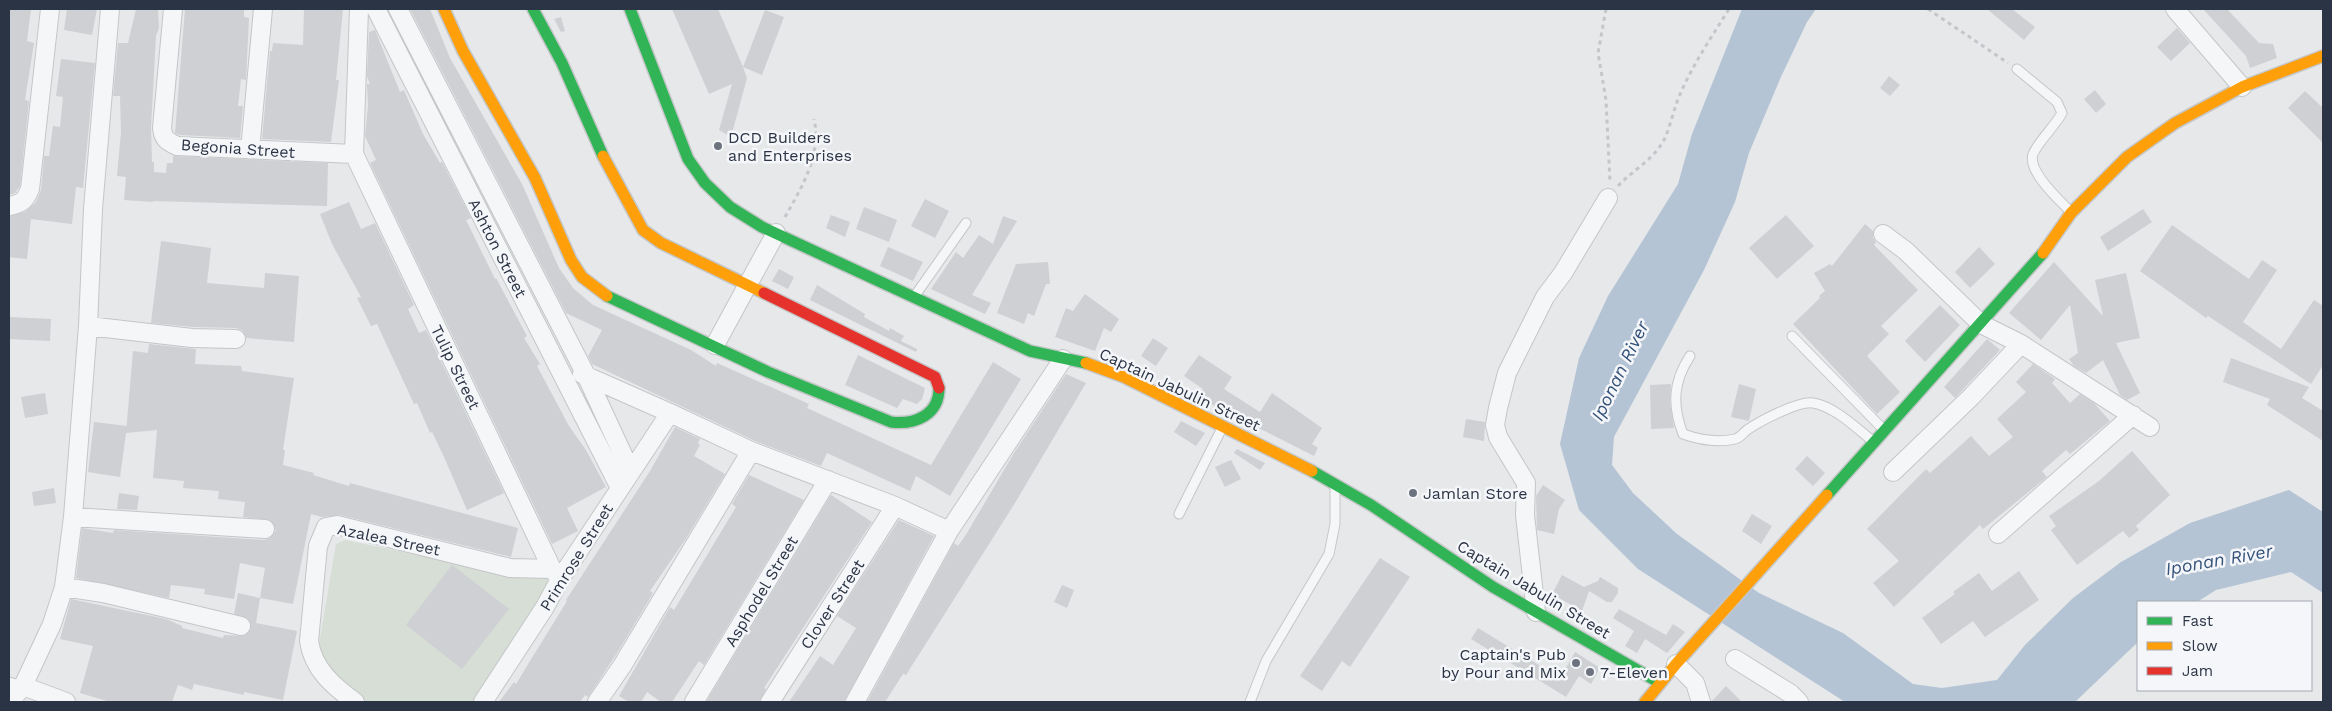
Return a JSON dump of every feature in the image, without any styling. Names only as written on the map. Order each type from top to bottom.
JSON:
[{"type":"street","points":[[9,206],[18,205],[26,200],[30,189],[50,9]]},
{"type":"street","points":[[10,702],[16,684],[52,624],[64,587],[73,516],[88,326],[93,209],[110,9]]},
{"type":"street","name":"Begonia Street","points":[[173,9],[163,136],[167,141],[178,146],[354,154]]},
{"type":"street","points":[[250,150],[263,9]]},
{"type":"street","points":[[354,154],[360,9]]},
{"type":"street","name":"Ashton Street","points":[[376,9],[620,488]]},
{"type":"street","name":"Ashton Street","points":[[398,9],[586,375],[630,472]]},
{"type":"street","points":[[444,9],[463,51],[535,178],[571,260],[582,277],[600,292],[624,305],[715,345],[768,372],[890,422],[907,423],[920,420],[934,407],[941,392],[940,382],[935,377],[661,243],[643,230],[611,174],[562,63],[533,9]]},
{"type":"street","name":"Captain Jabulin Street","points":[[630,9],[688,159],[705,183],[730,207],[762,227],[1030,351],[1086,363],[1124,377],[1224,426],[1371,505],[1494,587],[1660,683]]},
{"type":"street","points":[[2175,9],[2242,87]]},
{"type":"street","points":[[1645,702],[1676,664],[2042,254],[2071,213],[2138,147],[2175,123],[2242,87],[2323,56]]},
{"type":"street","name":"Tulip Street","points":[[354,154],[556,574]]},
{"type":"street","points":[[1536,612],[1525,515],[1526,483],[1498,437],[1495,425],[1507,373],[1545,297],[1563,273],[1608,198]]},
{"type":"street","points":[[715,345],[776,233]]},
{"type":"street","points":[[1883,234],[1906,251],[1981,324],[2021,344],[2150,427]]},
{"type":"street","points":[[88,326],[192,338],[236,339]]},
{"type":"street","points":[[1893,472],[1971,397],[2021,344]]},
{"type":"street","points":[[855,702],[949,531],[1062,359]]},
{"type":"street","points":[[560,369],[586,375],[670,412],[751,451],[895,506],[949,531]]},
{"type":"street","name":"Primrose Street","points":[[483,702],[545,607],[556,574],[620,488],[670,412]]},
{"type":"street","points":[[1998,534],[2133,415]]},
{"type":"street","points":[[597,702],[622,666],[751,451]]},
{"type":"street","name":"Asphodel Street","points":[[694,702],[828,480]]},
{"type":"street","name":"Clover Street","points":[[770,702],[895,506]]},
{"type":"street","points":[[73,516],[265,529]]},
{"type":"street","name":"Azalea Street","points":[[353,702],[323,675],[311,654],[309,640],[318,546],[326,527],[337,525],[510,568],[556,574]]},
{"type":"street","points":[[64,587],[103,593],[241,626]]},
{"type":"street","points":[[1735,659],[1791,694],[1800,702]]},
{"type":"street","points":[[1676,664],[1695,683],[1700,702]]},
{"type":"street","points":[[16,684],[66,702]]},
{"type":"lane","points":[[2017,69],[2057,102],[2062,113],[2033,154],[2032,162],[2043,182],[2071,213]]},
{"type":"lane","points":[[914,297],[966,223]]},
{"type":"lane","points":[[1792,336],[1885,431]]},
{"type":"lane","points":[[1690,356],[1682,369],[1676,395],[1675,415],[1683,434],[1700,440],[1737,439],[1748,430],[1785,409],[1802,403],[1814,403],[1830,408],[1875,442]]},
{"type":"lane","points":[[1179,514],[1224,426]]},
{"type":"lane","points":[[1250,702],[1266,660],[1329,554],[1335,524],[1335,485]]},
{"type":"path","points":[[1606,9],[1598,53],[1606,100],[1610,179],[1608,198]]},
{"type":"path","points":[[1608,198],[1628,176],[1640,168],[1664,139],[1688,78],[1729,9]]},
{"type":"path","points":[[1928,9],[2017,69]]},
{"type":"path","points":[[776,233],[809,172],[816,131],[814,119]]},
{"type":"shaded area","points":[[345,540],[506,573],[546,573],[552,582],[476,702],[361,702],[317,656],[336,544]]},
{"type":"water","name":"Iponan River","points":[[1742,9],[1816,9],[1807,22],[1780,79],[1749,153],[1735,202],[1704,270],[1614,437],[1612,465],[1633,493],[1677,534],[1759,593],[1843,633],[1913,684],[1942,688],[1997,680],[2025,645],[2073,598],[2121,562],[2190,523],[2289,490],[2323,512],[2323,593],[2291,572],[2216,590],[2199,601],[2137,601],[2137,643],[2075,702],[1845,702],[1638,569],[1579,510],[1560,444],[1579,358],[1608,296],[1678,184],[1692,134]]},
{"type":"building","points":[[10,9],[31,9],[27,41],[34,43],[25,100],[29,101],[20,186],[15,193],[9,195]]},
{"type":"building","points":[[67,9],[97,9],[92,35],[64,30]]},
{"type":"building","points":[[136,9],[158,9],[159,28],[156,36],[151,127],[154,172],[166,173],[167,163],[173,163],[173,156],[328,163],[327,206],[124,200],[126,177],[117,176],[121,132],[120,96],[113,96],[118,43],[128,43]]},
{"type":"building","points":[[185,9],[244,9],[244,17],[249,18],[246,80],[241,79],[238,106],[243,106],[240,138],[180,135],[175,133]]},
{"type":"building","points":[[304,9],[343,9],[336,80],[339,80],[331,142],[262,139],[270,51],[272,51],[273,43],[303,45]]},
{"type":"building","points":[[410,9],[430,9],[450,58],[522,184],[559,268],[573,288],[593,305],[691,350],[716,366],[717,363],[809,404],[807,408],[931,465],[993,362],[1021,379],[950,496],[916,476],[910,491],[827,453],[821,466],[755,441],[592,364],[588,356],[602,330],[566,313]]},
{"type":"building","points":[[672,9],[718,9],[747,78],[731,137],[719,130],[732,84],[709,94]]},
{"type":"building","points":[[1987,9],[2012,9],[2035,27],[2024,40]]},
{"type":"building","points":[[2203,9],[2227,9],[2259,43],[2273,44],[2277,58],[2250,68],[2246,56]]},
{"type":"building","points":[[765,10],[784,17],[762,75],[743,67]]},
{"type":"building","points":[[561,17],[565,31],[561,32],[554,19]]},
{"type":"building","points":[[2177,28],[2190,43],[2171,61],[2157,47]]},
{"type":"building","points":[[375,30],[400,92],[404,90],[423,134],[440,163],[442,162],[471,218],[466,220],[495,279],[527,336],[524,338],[540,364],[537,366],[569,426],[586,450],[606,487],[567,508],[578,531],[552,544],[370,163],[376,160],[365,136],[368,106],[367,84],[370,84],[367,76],[369,32]]},
{"type":"building","points":[[61,59],[95,63],[83,188],[76,187],[72,224],[31,219],[27,259],[9,257],[9,216],[25,212],[36,202],[41,190],[44,156],[49,156],[53,126],[60,127],[63,97],[56,96]]},
{"type":"building","points":[[1889,76],[1900,85],[1890,96],[1880,88]]},
{"type":"building","points":[[2095,90],[2106,104],[2096,113],[2084,99]]},
{"type":"building","points":[[2305,91],[2323,108],[2323,143],[2288,108]]},
{"type":"building","points":[[925,199],[949,211],[935,238],[911,226]]},
{"type":"building","points":[[349,202],[361,229],[375,223],[414,305],[408,309],[419,333],[426,330],[504,493],[467,510],[432,432],[430,433],[417,403],[414,404],[377,324],[371,326],[357,298],[361,297],[332,244],[320,214]]},
{"type":"building","points":[[864,207],[897,220],[889,242],[856,229]]},
{"type":"building","points":[[2143,209],[2152,222],[2108,251],[2100,237]]},
{"type":"building","points":[[831,215],[850,222],[845,237],[826,228]]},
{"type":"building","points":[[1786,215],[1814,246],[1777,279],[1749,248]]},
{"type":"building","points":[[1003,216],[1017,221],[972,295],[991,303],[985,314],[931,289],[956,252],[963,258],[979,235],[993,244]]},
{"type":"building","points":[[1865,224],[1873,231],[1873,238],[1876,242],[1874,245],[1918,290],[1881,326],[1889,334],[1867,356],[1900,392],[1877,414],[1793,324],[1825,291],[1814,273],[1830,264],[1832,266]]},
{"type":"building","points":[[2172,225],[2249,279],[2262,260],[2277,270],[2243,322],[2281,349],[2314,300],[2323,306],[2323,365],[2311,384],[2208,316],[2206,318],[2140,271]]},
{"type":"building","points":[[161,241],[211,248],[207,283],[264,288],[265,273],[299,276],[294,342],[246,338],[242,330],[236,328],[193,327],[151,323]]},
{"type":"building","points":[[888,247],[923,262],[913,281],[880,266]]},
{"type":"building","points":[[1979,247],[1995,264],[1970,288],[1955,272]]},
{"type":"building","points":[[1048,262],[1050,284],[1046,284],[1034,316],[1028,313],[1024,324],[997,313],[1016,264]]},
{"type":"building","points":[[2054,262],[2103,316],[2095,280],[2126,273],[2140,338],[2116,343],[2140,393],[2127,400],[2120,395],[2103,360],[2086,373],[2074,366],[2069,359],[2078,353],[2070,305],[2041,340],[2009,313]]},
{"type":"building","points":[[779,269],[794,277],[788,289],[772,281]]},
{"type":"building","points":[[817,285],[865,314],[864,317],[889,331],[890,328],[904,336],[901,341],[917,349],[916,352],[810,300]]},
{"type":"building","points":[[1085,294],[1119,319],[1111,332],[1104,328],[1095,351],[1055,337],[1066,308],[1073,311]]},
{"type":"building","points":[[1940,305],[1960,325],[1925,362],[1905,341]]},
{"type":"building","points":[[9,317],[51,319],[50,341],[9,339]]},
{"type":"building","points":[[1153,338],[1168,348],[1156,366],[1141,356]]},
{"type":"building","points":[[1987,339],[2000,350],[1955,398],[1944,387]]},
{"type":"building","points":[[149,344],[196,349],[195,364],[241,366],[242,371],[294,378],[283,450],[285,450],[283,465],[314,473],[313,475],[349,486],[350,483],[518,528],[511,557],[340,515],[322,517],[311,514],[293,604],[260,598],[265,568],[240,563],[234,599],[204,594],[205,589],[171,585],[169,598],[76,578],[82,528],[113,533],[114,530],[264,540],[270,538],[276,530],[270,520],[243,517],[245,502],[218,499],[219,491],[183,488],[184,481],[153,478],[157,430],[126,433],[133,351],[148,353]]},
{"type":"building","points":[[858,355],[925,388],[922,399],[917,404],[903,399],[897,408],[845,385]]},
{"type":"building","points":[[1199,355],[1232,377],[1224,389],[1260,412],[1272,393],[1322,428],[1312,444],[1318,448],[1314,456],[1199,398],[1203,389],[1184,376]]},
{"type":"building","points":[[2231,358],[2309,387],[2302,398],[2323,411],[2323,441],[2267,405],[2270,399],[2223,382]]},
{"type":"building","points":[[2033,364],[2055,379],[2052,383],[2070,403],[2080,394],[2094,403],[2110,421],[2070,454],[2066,450],[2042,471],[2047,477],[1983,529],[1980,525],[1894,607],[1873,583],[1899,561],[1867,529],[1926,469],[1930,473],[1971,436],[1989,456],[2013,437],[1997,419],[2026,392],[2016,382]]},
{"type":"building","points":[[1066,374],[1086,383],[1015,503],[906,675],[903,674],[885,702],[867,702],[954,543],[958,546],[967,533],[1014,453]]},
{"type":"building","points":[[1671,384],[1670,403],[1674,428],[1651,429],[1650,385]]},
{"type":"building","points":[[1739,384],[1756,389],[1749,421],[1731,417]]},
{"type":"building","points":[[45,393],[48,414],[25,418],[21,397]]},
{"type":"building","points":[[1466,419],[1485,422],[1484,441],[1463,437]]},
{"type":"building","points":[[1181,421],[1205,433],[1196,446],[1174,432]]},
{"type":"building","points":[[94,422],[127,426],[120,477],[88,472]]},
{"type":"building","points":[[675,427],[700,439],[698,443],[700,445],[694,456],[725,474],[685,540],[650,591],[653,593],[619,650],[588,697],[585,695],[580,702],[499,702],[514,682],[516,684],[566,600],[650,471]]},
{"type":"building","points":[[1237,449],[1265,463],[1260,470],[1234,453]]},
{"type":"building","points":[[2132,451],[2170,495],[2136,526],[2139,530],[2129,538],[2123,531],[2077,565],[2051,530],[2056,526],[2049,516],[2099,481]]},
{"type":"building","points":[[1807,456],[1825,473],[1813,486],[1795,469]]},
{"type":"building","points":[[1231,460],[1241,479],[1225,487],[1215,467]]},
{"type":"building","points":[[749,475],[804,500],[704,665],[699,661],[672,702],[661,702],[647,692],[641,702],[629,702],[619,696],[670,607],[674,610],[736,507],[732,504]]},
{"type":"building","points":[[1543,485],[1565,500],[1559,509],[1554,534],[1537,530],[1536,496]]},
{"type":"building","points":[[54,488],[56,503],[34,506],[32,492]]},
{"type":"building","points":[[119,493],[139,496],[137,510],[117,509]]},
{"type":"building","points":[[831,495],[872,522],[764,688],[766,689],[759,702],[706,702]]},
{"type":"building","points":[[1752,514],[1772,526],[1761,544],[1742,531]]},
{"type":"building","points":[[899,520],[934,536],[844,702],[789,702],[820,656],[833,665],[856,628],[837,616]]},
{"type":"building","points":[[1380,558],[1410,577],[1350,667],[1342,661],[1322,691],[1300,676]]},
{"type":"building","points":[[452,565],[509,609],[462,669],[406,625]]},
{"type":"building","points":[[2019,571],[2039,600],[1985,637],[1973,621],[1941,644],[1922,618],[1955,594],[1953,592],[1979,573],[1992,591]]},
{"type":"building","points":[[1562,575],[1584,587],[1598,581],[1600,577],[1618,588],[1618,593],[1612,602],[1607,602],[1589,591],[1582,611],[1552,594]]},
{"type":"building","points":[[1062,585],[1074,590],[1067,608],[1054,602]]},
{"type":"building","points":[[238,593],[260,598],[256,623],[297,631],[283,700],[244,692],[244,695],[194,684],[192,690],[178,685],[172,702],[110,702],[80,693],[93,646],[60,639],[71,599],[166,619],[182,626],[182,628],[223,638],[224,635],[244,636],[251,629],[248,618],[234,614]]},
{"type":"building","points":[[1619,609],[1666,635],[1673,624],[1685,632],[1667,653],[1645,639],[1637,653],[1625,646],[1634,631],[1613,618]]},
{"type":"building","points":[[1478,628],[1560,678],[1575,652],[1600,668],[1591,684],[1579,676],[1566,697],[1471,639]]},
{"type":"building","points":[[1726,686],[1742,702],[1711,702]]},
{"type":"traffic: fast","points":[[533,9],[562,63],[603,156]]},
{"type":"traffic: fast","points":[[630,9],[688,159],[705,183],[730,207],[762,227],[1030,351],[1086,363]]},
{"type":"traffic: fast","points":[[1827,495],[2043,253]]},
{"type":"traffic: fast","points":[[607,296],[768,372],[891,422],[909,422],[924,416],[935,405],[939,388]]},
{"type":"traffic: fast","points":[[1312,471],[1371,505],[1493,587],[1660,683]]},
{"type":"traffic: slow","points":[[444,9],[463,51],[535,178],[571,260],[582,277],[607,296]]},
{"type":"traffic: slow","points":[[2043,253],[2071,213],[2127,157],[2175,123],[2242,87],[2323,56]]},
{"type":"traffic: slow","points":[[603,156],[643,230],[661,243],[764,293]]},
{"type":"traffic: slow","points":[[1086,363],[1124,377],[1312,471]]},
{"type":"traffic: slow","points":[[1645,702],[1676,664],[1827,495]]},
{"type":"traffic: jam","points":[[764,293],[935,377],[939,388]]},
{"type":"place","name":"DCD Builders and Enterprises","points":[[718,146]]},
{"type":"place","name":"Jamlan Store","points":[[1413,493]]},
{"type":"place","name":"Captain's Pub by Pour and Mix","points":[[1576,663]]},
{"type":"place","name":"7-Eleven","points":[[1590,672]]}]
